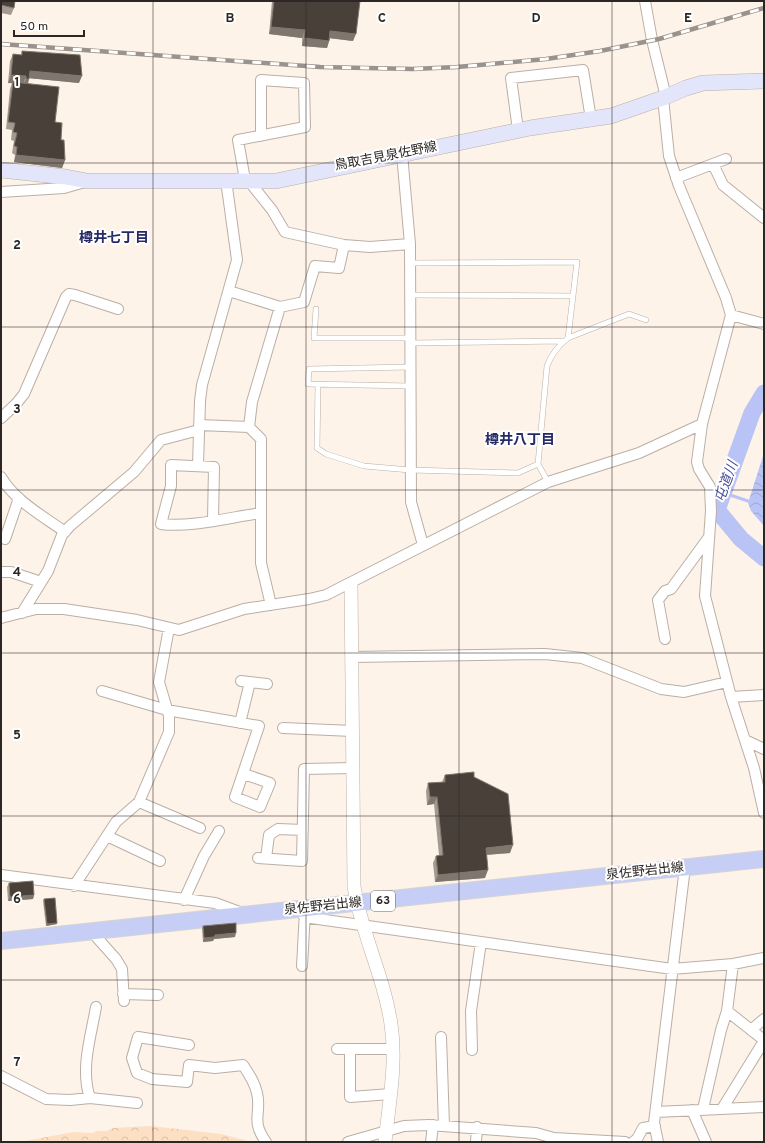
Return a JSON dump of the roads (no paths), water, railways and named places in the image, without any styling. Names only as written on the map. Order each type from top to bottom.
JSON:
[{"type":"main road","name":"鳥取吉見泉佐野線","points":[[1,170],[66,177],[87,181],[276,180],[518,130],[611,116],[703,83],[764,81]]},
{"type":"main road","name":"泉佐野岩出線","points":[[1,941],[247,915],[304,913],[357,904],[764,859]]},
{"type":"street","points":[[645,1],[664,98],[669,156],[676,178],[726,298],[731,315],[702,424],[697,462],[699,469],[710,487],[712,511],[705,596],[731,697],[754,768],[764,813]]},
{"type":"street","points":[[518,130],[511,78],[582,70],[592,119]]},
{"type":"street","points":[[261,136],[261,80],[304,84],[305,127],[261,136],[238,140],[246,180],[272,210],[285,232],[344,245],[370,247],[410,244]]},
{"type":"street","points":[[402,154],[410,244],[411,502],[423,544]]},
{"type":"street","points":[[676,178],[726,159]]},
{"type":"street","points":[[713,164],[723,185],[764,218]]},
{"type":"street","points":[[198,465],[202,385],[238,260],[226,180]]},
{"type":"street","points":[[1,192],[64,188],[87,181]]},
{"type":"street","points":[[229,291],[280,307],[304,302],[315,266],[339,268],[344,245]]},
{"type":"street","points":[[1,418],[24,394],[66,297],[69,294],[118,309]]},
{"type":"street","points":[[249,427],[252,402],[280,307]]},
{"type":"street","points":[[731,315],[764,324]]},
{"type":"street","points":[[1,618],[36,609],[64,608],[137,620],[179,630],[244,609],[326,595],[351,584],[423,544],[548,482],[639,453],[702,424]]},
{"type":"street","points":[[22,613],[42,582],[65,532],[134,472],[161,440],[199,427],[249,427],[261,439],[261,563],[271,605]]},
{"type":"street","points":[[213,520],[214,467],[198,465],[171,465],[171,486],[161,524],[172,525],[213,520],[261,513]]},
{"type":"street","points":[[1,477],[5,484],[19,498],[65,532]]},
{"type":"street","points":[[4,539],[19,498]]},
{"type":"street","points":[[666,639],[658,600],[665,591],[671,589],[710,537]]},
{"type":"street","points":[[1,572],[11,572],[42,582]]},
{"type":"street","points":[[351,584],[354,886],[362,926],[388,1004],[394,1050],[386,1136]]},
{"type":"street","points":[[74,886],[116,822],[139,802],[169,732],[167,710],[159,682],[169,628]]},
{"type":"street","points":[[352,657],[545,654],[582,658],[661,689],[684,692],[727,682]]},
{"type":"street","points":[[240,723],[245,681],[267,684]]},
{"type":"street","points":[[102,690],[167,710],[259,726],[244,774]]},
{"type":"street","points":[[731,697],[764,695]]},
{"type":"street","points":[[283,728],[352,731]]},
{"type":"street","points":[[745,740],[764,749]]},
{"type":"street","points":[[303,830],[278,829],[269,835],[262,858],[302,861],[303,830],[304,769],[353,768]]},
{"type":"street","points":[[139,802],[200,828]]},
{"type":"street","points":[[184,900],[204,856],[219,831]]},
{"type":"street","points":[[107,836],[160,861]]},
{"type":"street","points":[[658,1142],[655,1126],[656,1112],[684,867]]},
{"type":"street","points":[[1,876],[215,904],[247,915]]},
{"type":"street","points":[[302,966],[304,913],[362,926],[672,969],[733,964],[764,958]]},
{"type":"street","points":[[91,931],[122,968],[124,998],[158,995]]},
{"type":"street","points":[[472,1050],[471,1011],[481,942]]},
{"type":"street","points":[[703,1109],[721,1030],[727,1011],[733,964]]},
{"type":"street","points":[[90,1098],[86,1086],[86,1074],[96,1007]]},
{"type":"street","points":[[722,1109],[764,1040],[727,1011]]},
{"type":"street","points":[[751,1030],[764,1019]]},
{"type":"street","points":[[189,1045],[138,1037],[132,1058],[136,1073],[152,1079],[187,1082],[189,1065],[215,1068],[243,1065],[252,1080],[258,1095],[256,1120],[261,1135],[266,1142]]},
{"type":"street","points":[[431,1142],[439,1125],[441,1037]]},
{"type":"street","points":[[337,1049],[394,1050]]},
{"type":"street","points":[[350,1049],[350,1097],[391,1094]]},
{"type":"street","points":[[1,1076],[46,1099],[70,1100],[90,1098],[138,1103]]},
{"type":"street","points":[[656,1112],[764,1106]]},
{"type":"street","points":[[692,1110],[706,1142]]},
{"type":"street","points":[[348,1142],[386,1136],[404,1126],[439,1125],[536,1132],[554,1138],[625,1142]]},
{"type":"street","points":[[633,1142],[637,1139],[643,1128],[655,1126]]},
{"type":"street","points":[[476,1142],[477,1128]]},
{"type":"lane","points":[[410,263],[577,262],[566,340],[550,359],[547,366],[538,464],[548,482]]},
{"type":"lane","points":[[410,295],[573,296]]},
{"type":"lane","points":[[316,309],[314,338],[410,341],[566,340],[629,314],[646,320]]},
{"type":"lane","points":[[410,367],[309,369],[308,384],[410,386]]},
{"type":"lane","points":[[318,384],[317,448],[326,454],[364,466],[410,470],[518,473],[538,464]]},
{"type":"water","points":[[764,453],[764,526],[751,511],[748,503]]},
{"type":"waterway","name":"屯道川","points":[[764,393],[752,413],[717,510],[741,539],[764,558]]},
{"type":"waterway","points":[[724,493],[748,501]]},
{"type":"railway","points":[[1,44],[320,67],[413,69],[457,67],[546,59],[600,51],[659,39],[764,8]]},
{"type":"district","name":"樽井七丁目","points":[[114,238]]},
{"type":"district","name":"樽井八丁目","points":[[520,440]]}]
